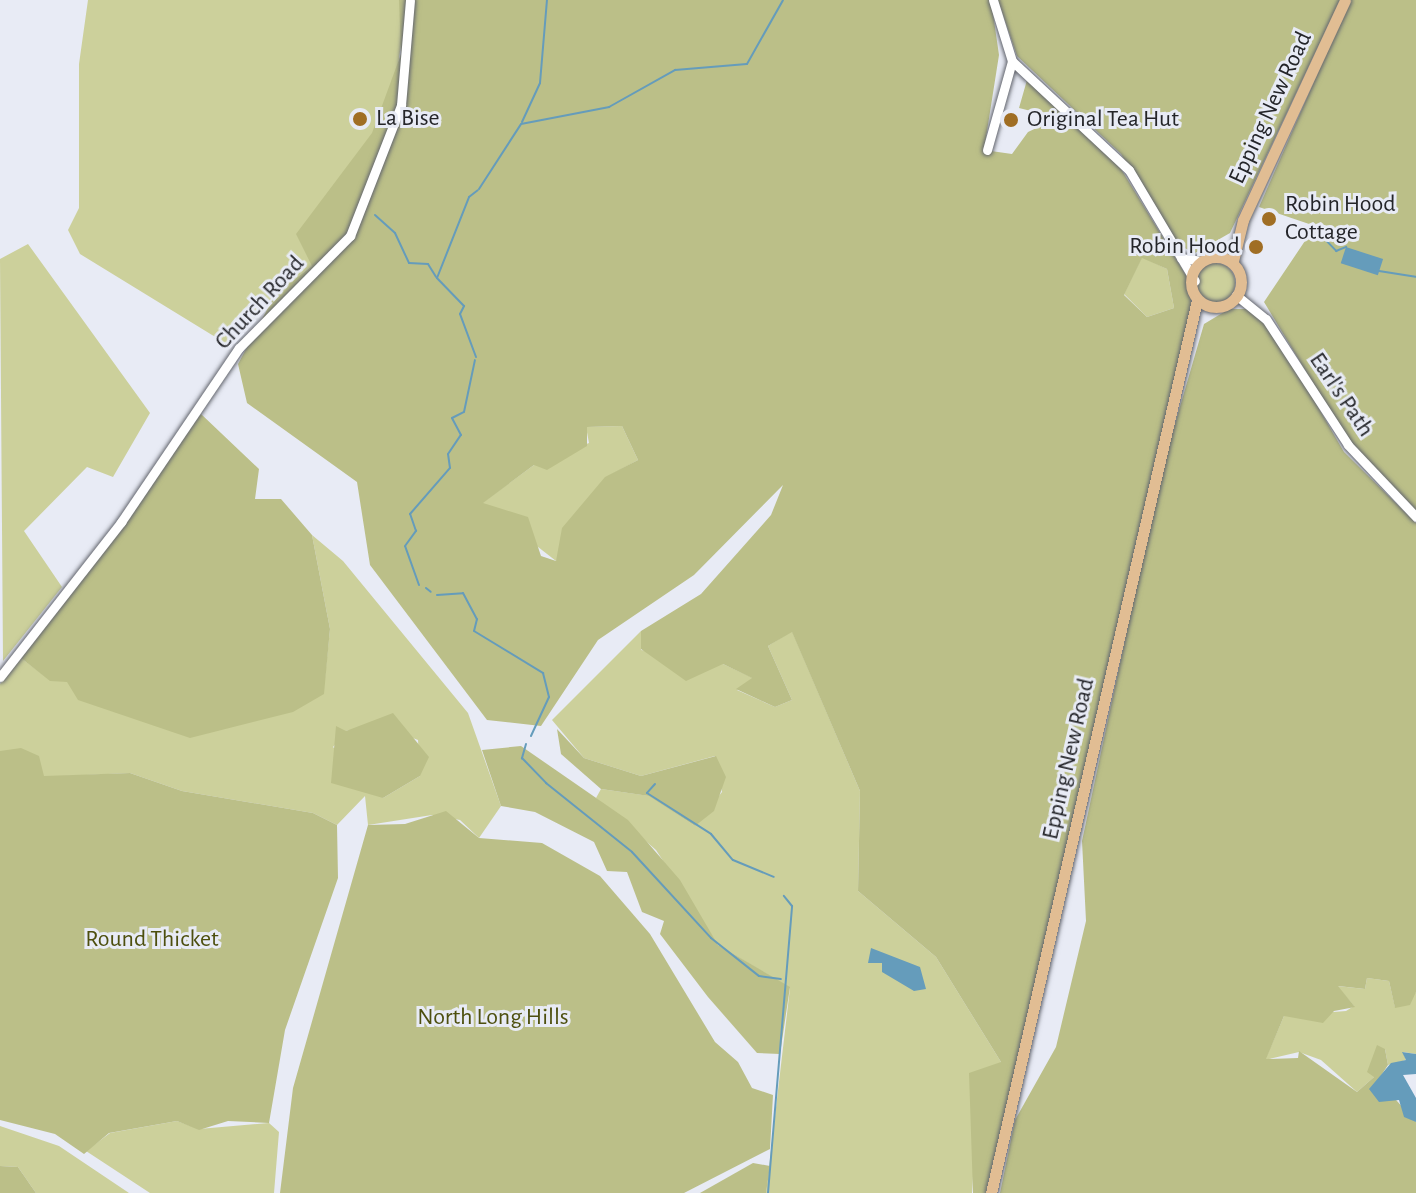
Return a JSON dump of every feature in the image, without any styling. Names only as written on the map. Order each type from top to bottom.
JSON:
[{"type":"main road","name":"Epping New Road","points":[[1233,261],[1237,234],[1345,0]]},
{"type":"main road","name":"Epping New Road","points":[[1215,255],[1237,234]]},
{"type":"main road","points":[[1215,255],[1233,261],[1236,295],[1213,310],[1197,300],[1195,281],[1202,261],[1215,255]]},
{"type":"main road","name":"Epping New Road","points":[[991,1193],[1159,455],[1194,336],[1197,300]]},
{"type":"main road","name":"Epping New Road","points":[[1194,336],[1213,310]]},
{"type":"street","name":"Church Road","points":[[0,677],[121,522],[239,348],[350,236],[401,105],[410,0]]},
{"type":"street","points":[[993,0],[1012,61],[1129,170],[1195,281]]},
{"type":"street","points":[[987,150],[1012,61]]},
{"type":"street","points":[[1181,258],[1202,261]]},
{"type":"street","name":"Earl's Path","points":[[1236,295],[1266,319],[1348,445],[1416,517]]},
{"type":"green space","points":[[88,0],[407,0],[387,147],[312,266],[276,293],[230,346],[80,254],[68,230],[79,208],[79,64]]},
{"type":"green space","points":[[399,0],[991,0],[999,55],[984,150],[1012,154],[1028,132],[1047,123],[1043,114],[1019,108],[1027,80],[1115,159],[1187,277],[1192,305],[1187,336],[986,1193],[973,1193],[969,1073],[1001,1062],[936,957],[858,891],[860,791],[792,632],[768,646],[792,700],[775,707],[736,689],[752,678],[723,664],[686,681],[641,649],[641,631],[701,594],[771,515],[783,485],[694,575],[598,640],[541,726],[487,720],[370,565],[357,482],[247,403],[238,364],[276,293],[312,266],[296,234],[372,133],[401,54]],"holes":[[[1142,258],[1167,269],[1174,308],[1147,317],[1124,295]],[[622,426],[638,460],[605,477],[562,528],[556,561],[541,556],[528,517],[483,503],[534,465],[547,470],[587,446],[587,427]]]},
{"type":"green space","points":[[998,0],[1340,0],[1230,233],[1195,253],[1176,244],[1121,154],[1017,56]]},
{"type":"green space","points":[[1350,0],[1416,0],[1416,515],[1351,446],[1264,302],[1315,226],[1259,207]]},
{"type":"green space","points":[[28,244],[150,413],[113,477],[87,467],[24,531],[62,587],[3,661],[0,259]]},
{"type":"green space","points":[[1142,257],[1167,269],[1174,308],[1147,317],[1124,294]]},
{"type":"green space","points":[[1215,263],[1229,269],[1235,283],[1229,297],[1215,303],[1201,297],[1195,283],[1201,269]]},
{"type":"green space","points":[[1229,309],[1253,309],[1270,324],[1344,452],[1416,523],[1416,992],[1410,1005],[1395,1008],[1389,981],[1367,978],[1365,989],[1338,986],[1355,1007],[1334,1011],[1323,1023],[1284,1016],[1266,1059],[1298,1058],[1299,1051],[1357,1092],[1374,1077],[1367,1072],[1377,1045],[1385,1049],[1388,1065],[1378,1080],[1416,1122],[1416,1193],[1000,1193],[1015,1120],[1056,1047],[1086,921],[1082,841],[1161,472],[1204,324]]},
{"type":"green space","points":[[201,414],[259,469],[255,499],[281,499],[312,535],[330,629],[324,694],[293,712],[190,738],[78,700],[67,682],[50,681],[21,658]]},
{"type":"green space","points":[[622,426],[638,460],[605,478],[556,561],[482,503],[534,465],[589,443],[586,427]]},
{"type":"green space","points":[[312,535],[343,561],[468,713],[501,806],[479,838],[460,820],[432,815],[368,825],[365,796],[337,825],[313,813],[182,791],[130,773],[43,777],[0,751],[0,684],[21,658],[50,680],[325,677],[330,629]],"holes":[[[376,724],[418,740],[420,776],[383,798],[333,747],[346,731]]]},
{"type":"green space","points":[[641,631],[641,650],[723,664],[753,678],[737,690],[775,707],[792,700],[768,646],[792,631],[860,791],[858,891],[936,957],[1001,1062],[974,1159],[972,1193],[766,1193],[790,988],[718,945],[656,850],[596,798],[601,789],[650,796],[695,826],[722,792],[715,756],[641,776],[584,758],[552,720]]},
{"type":"green space","points":[[393,713],[429,757],[420,776],[383,798],[331,783],[336,726],[346,731]]},
{"type":"green space","points":[[557,729],[584,758],[641,776],[716,756],[726,777],[714,811],[695,826],[649,796],[601,789],[561,754]]},
{"type":"green space","points":[[521,746],[628,820],[680,880],[718,945],[790,987],[780,1054],[757,1053],[708,997],[660,934],[664,921],[642,912],[627,872],[607,871],[594,842],[535,812],[501,806],[482,750]]},
{"type":"green space","name":"Round Thicket","points":[[21,748],[39,756],[44,776],[130,773],[182,791],[313,813],[337,825],[338,878],[285,1030],[269,1123],[228,1121],[199,1130],[177,1121],[109,1133],[84,1154],[55,1134],[0,1120],[0,751]]},
{"type":"green space","name":"North Long Hills","points":[[446,811],[479,838],[542,843],[600,876],[650,934],[715,1042],[738,1062],[752,1088],[773,1095],[770,1149],[684,1193],[280,1193],[293,1088],[368,825],[405,824]]},
{"type":"green space","points":[[1367,978],[1389,981],[1395,1007],[1416,992],[1416,1054],[1403,1052],[1406,1060],[1388,1065],[1385,1049],[1374,1077],[1357,1092],[1321,1060],[1299,1052],[1265,1060],[1284,1016],[1346,1011],[1354,1006],[1337,986],[1365,989]]},
{"type":"green space","points":[[177,1121],[199,1129],[269,1123],[279,1132],[274,1193],[150,1193],[86,1151],[110,1133]]},
{"type":"green space","points":[[0,1126],[59,1146],[129,1193],[36,1193],[18,1167],[0,1166]]},
{"type":"green space","points":[[753,1163],[770,1166],[766,1193],[700,1193]]},
{"type":"green space","points":[[0,1166],[18,1167],[36,1193],[0,1193]]},
{"type":"water","points":[[1346,247],[1383,259],[1378,275],[1341,263]]},
{"type":"water","points":[[871,948],[920,967],[926,989],[914,991],[882,972],[882,963],[868,963]]},
{"type":"water","points":[[1402,1052],[1416,1054],[1416,1074],[1403,1075],[1416,1098],[1416,1122],[1404,1117],[1399,1100],[1379,1102],[1369,1089],[1391,1063],[1406,1060]]},
{"type":"waterway","points":[[522,122],[540,83],[547,0]]},
{"type":"waterway","points":[[479,189],[521,124],[609,107],[675,70],[747,64],[783,0]]},
{"type":"waterway","points":[[476,357],[460,314],[464,306],[437,278],[469,197],[478,190]]},
{"type":"waterway","points":[[375,215],[395,233],[409,263],[428,264],[436,277]]},
{"type":"waterway","points":[[1317,231],[1336,251],[1346,247]]},
{"type":"waterway","points":[[1379,271],[1416,277]]},
{"type":"waterway","points":[[419,585],[405,546],[416,531],[410,514],[450,468],[448,454],[461,435],[452,418],[464,412],[475,360]]},
{"type":"waterway","points":[[426,588],[431,592]]},
{"type":"waterway","points":[[437,595],[463,593],[477,619],[474,631],[543,673],[549,697],[531,736]]},
{"type":"waterway","points":[[526,744],[522,758],[546,783],[632,852],[711,938],[759,976],[781,979]]},
{"type":"waterway","points":[[655,784],[647,793],[711,834],[733,860],[774,877]]},
{"type":"waterway","points":[[768,1193],[792,906],[784,896]]},
{"type":"place","name":"La Bise","points":[[360,119]]},
{"type":"place","name":"Original Tea Hut","points":[[1011,120]]},
{"type":"place","name":"Robin Hood Cottage","points":[[1269,219]]},
{"type":"place","name":"Robin Hood","points":[[1256,247]]}]
